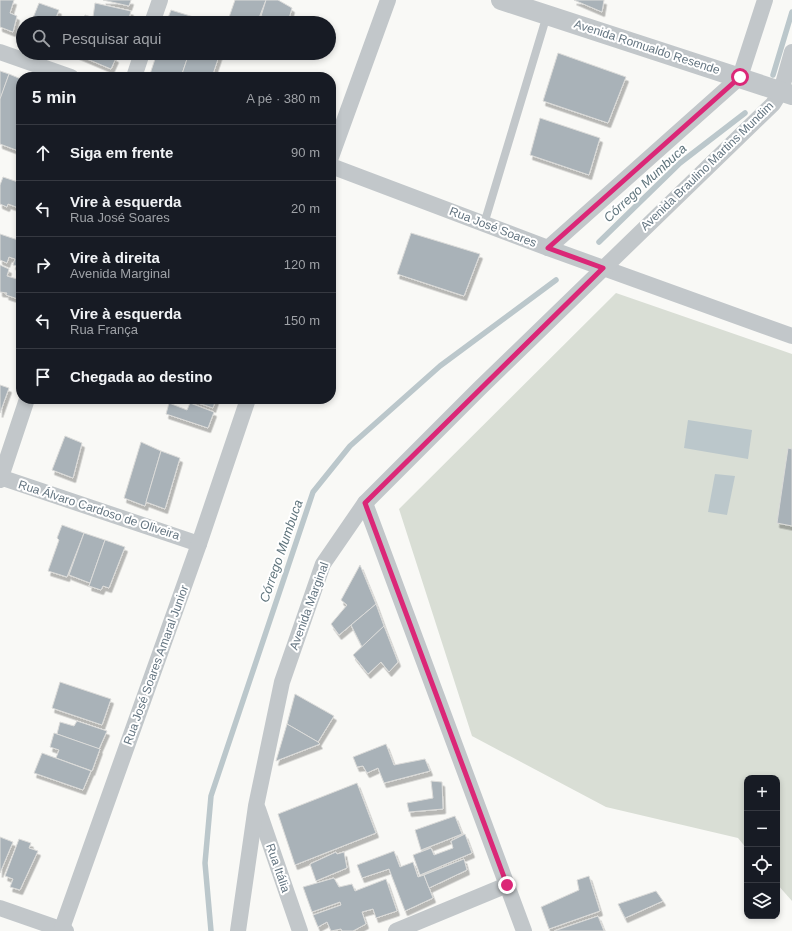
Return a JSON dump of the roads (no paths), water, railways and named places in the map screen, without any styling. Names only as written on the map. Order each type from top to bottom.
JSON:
[{"type":"street","points":[[154,16],[160,0]]},
{"type":"street","points":[[336,143],[388,0]]},
{"type":"street","points":[[548,248],[740,77],[765,0]]},
{"type":"street","name":"Avenida Romualdo Resende","points":[[507,1],[786,93]]},
{"type":"street","points":[[0,52],[16,58]]},
{"type":"street","name":"Avenida Braulino Martins Mundim","points":[[603,268],[786,93],[792,52]]},
{"type":"street","points":[[22,60],[56,72]]},
{"type":"street","points":[[136,72],[140,60]]},
{"type":"street","name":"Rua José Soares","points":[[336,168],[548,248],[792,336]]},
{"type":"street","name":"Avenida Marginal","points":[[238,931],[256,806],[282,682],[323,564],[365,503],[603,268]]},
{"type":"street","points":[[0,478],[25,404]]},
{"type":"street","name":"Rua José Soares Amaral Junior","points":[[62,930],[199,544],[246,404]]},
{"type":"street","name":"Rua Álvaro Cardoso de Oliveira","points":[[0,478],[199,544]]},
{"type":"street","points":[[365,503],[524,931]]},
{"type":"street","name":"Rua Itália","points":[[256,806],[300,931]]},
{"type":"street","points":[[396,931],[507,885]]},
{"type":"street","points":[[0,908],[62,930]]},
{"type":"lane","points":[[484,224],[547,15]]},
{"type":"waterway","name":"Córrego Mumbuca","points":[[773,75],[792,12]]},
{"type":"waterway","name":"Córrego Mumbuca","points":[[599,242],[680,163],[745,113]]},
{"type":"waterway","name":"Córrego Mumbuca","points":[[211,931],[205,863],[211,796],[313,492],[350,446],[440,366],[556,280]]}]
